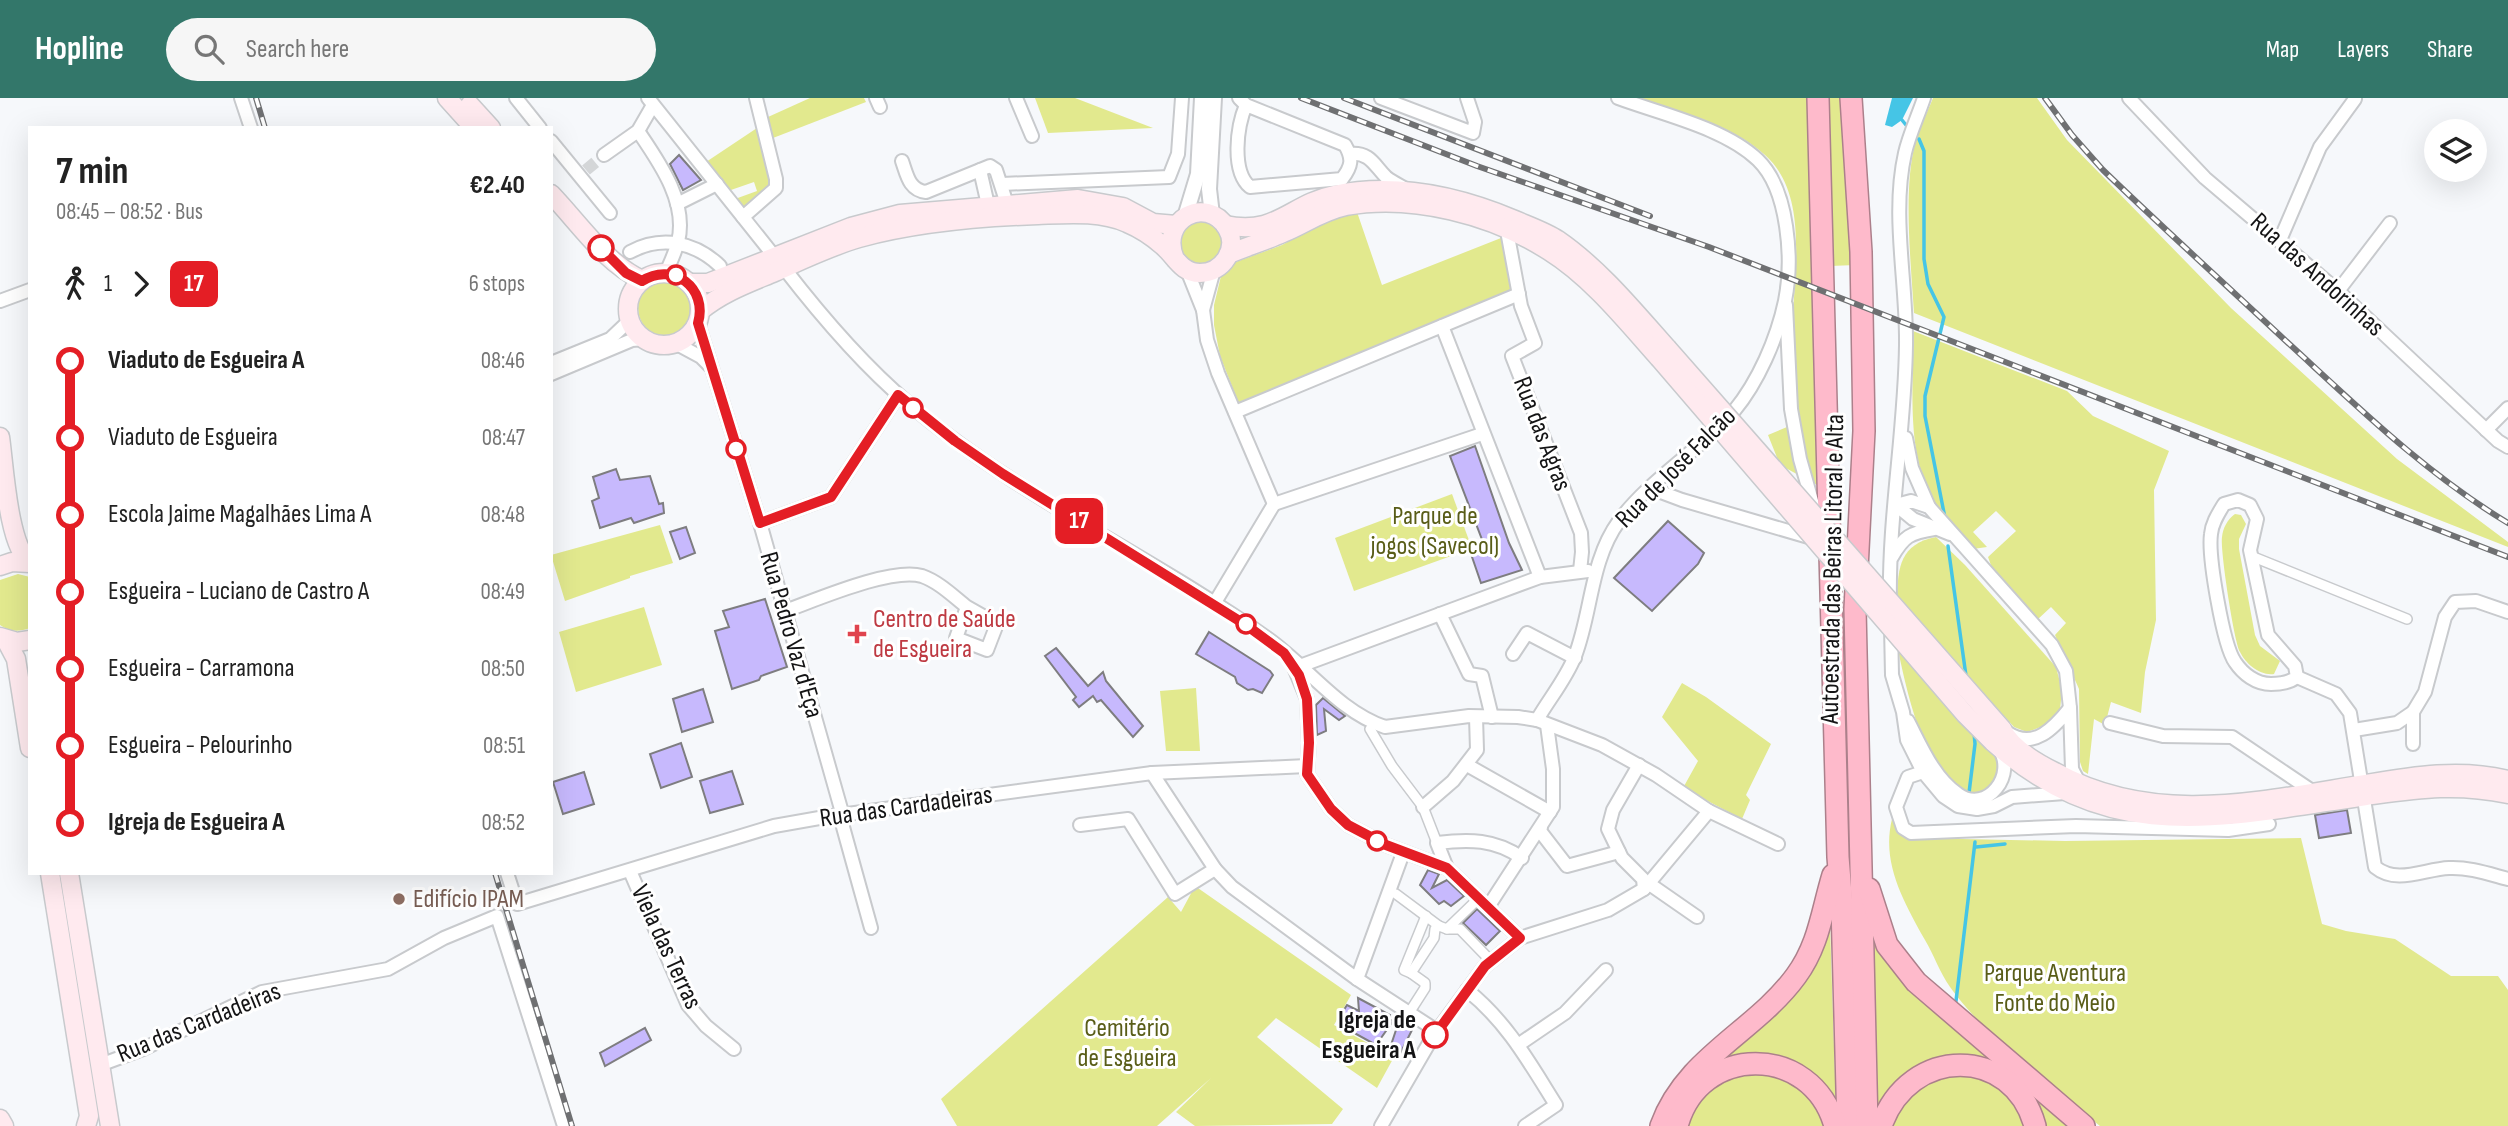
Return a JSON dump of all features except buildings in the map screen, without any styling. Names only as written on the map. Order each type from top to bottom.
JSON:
[{"type":"highway","name":"Autoestrada das Beiras Litoral e Alta","points":[[1818,98],[1838,857],[1842,906],[1848,1126]]},
{"type":"highway","name":"Autoestrada das Beiras Litoral e Alta","points":[[1851,98],[1861,252],[1864,417],[1855,609],[1867,1126]]},
{"type":"highway","points":[[1860,839],[1878,923],[1887,945],[1908,974],[1925,992],[2084,1126]]},
{"type":"highway","points":[[1661,1126],[1667,1109],[1685,1081],[1776,999],[1803,965],[1816,939],[1838,857]]},
{"type":"highway","points":[[1678,1126],[1685,1105],[1704,1082],[1731,1067],[1758,1063],[1788,1069],[1808,1082],[1824,1100],[1835,1126]]},
{"type":"highway","points":[[1881,1126],[1892,1101],[1909,1081],[1926,1072],[1955,1065],[1987,1071],[2011,1086],[2024,1100],[2035,1126]]},
{"type":"main road","points":[[447,98],[472,126]]},
{"type":"main road","points":[[464,98],[489,126]]},
{"type":"main road","points":[[1998,736],[1965,714],[1816,539],[1663,353],[1604,280],[1558,240],[1463,200],[1409,191],[1356,191],[1312,201],[1273,224],[1248,229],[1198,212],[1181,221],[1153,223],[1123,207],[1078,199],[900,214],[851,227],[779,262],[720,295],[699,317],[686,338],[675,343],[657,344],[636,331],[630,320],[628,307],[631,295],[642,281],[653,275],[666,273],[689,282],[708,283],[779,262],[856,239],[904,227],[989,218],[1086,214],[1127,223],[1163,246],[1181,264],[1197,273],[1214,270],[1228,254],[1284,233],[1321,213],[1366,203],[1414,205],[1475,218],[1550,251],[1663,353],[1817,518],[1998,736],[2016,762],[2125,813],[2164,818],[2213,818],[2452,786],[2508,794]]},
{"type":"main road","points":[[553,196],[626,273],[642,281]]},
{"type":"main road","points":[[553,211],[631,295]]},
{"type":"main road","points":[[1219,220],[1230,236],[1228,254]]},
{"type":"main road","points":[[1181,221],[1170,244],[1181,264]]},
{"type":"main road","points":[[689,282],[699,298],[699,317]]},
{"type":"main road","points":[[0,437],[19,550],[28,561]]},
{"type":"main road","points":[[0,566],[12,562],[28,563]]},
{"type":"main road","points":[[3,639],[28,640]]},
{"type":"main road","points":[[3,639],[16,659],[28,735]]},
{"type":"main road","points":[[2073,790],[2165,806],[2212,806],[2312,791],[2365,796],[2452,773],[2508,780]]},
{"type":"main road","points":[[50,875],[89,1116],[86,1126]]},
{"type":"main road","points":[[69,875],[110,1126]]},
{"type":"main road","points":[[0,1119],[4,1126]]},
{"type":"street","points":[[241,98],[242,126]]},
{"type":"street","points":[[241,98],[250,126]]},
{"type":"street","points":[[516,98],[538,126]]},
{"type":"street","points":[[743,217],[776,188],[769,145],[756,98]]},
{"type":"street","points":[[1016,98],[1032,136]]},
{"type":"street","points":[[1002,184],[1170,177],[1178,153],[1182,98]]},
{"type":"street","points":[[1202,98],[1204,174],[1209,201],[1219,220]]},
{"type":"street","points":[[1181,221],[1204,174],[1214,98]]},
{"type":"street","points":[[1381,98],[1473,133],[1475,122],[1467,98]]},
{"type":"street","name":"Rua de José Falcão","points":[[1542,722],[1575,658],[1595,572],[1606,541],[1618,523],[1650,488],[1734,411],[1768,353],[1785,300],[1787,252],[1784,214],[1775,186],[1758,160],[1719,135],[1618,98]]},
{"type":"street","points":[[1903,419],[1912,468],[1929,507],[1951,535],[2052,645],[2066,671],[2073,790],[2012,797],[1994,806],[1958,806],[1943,796],[1923,772],[1907,740],[1903,712],[1892,675],[1889,563],[1903,419],[1906,344],[1900,216],[1905,153],[1924,98]]},
{"type":"street","name":"Rua das Andorinhas","points":[[2129,98],[2205,178],[2338,291],[2486,430],[2508,447]]},
{"type":"street","points":[[2280,240],[2320,148],[2355,99]]},
{"type":"street","points":[[604,155],[638,131],[650,101],[779,262],[863,360],[898,395],[949,436],[1003,474],[1214,604],[1284,653],[1373,723],[1385,727],[1476,717],[1542,722],[1602,744],[1709,811],[1778,844]]},
{"type":"street","points":[[1330,195],[1350,169],[1350,154],[1345,145],[1242,102],[1239,169],[1244,182],[1250,187],[1342,179]]},
{"type":"street","points":[[638,131],[673,192],[677,204],[680,228],[678,243],[666,273]]},
{"type":"street","points":[[553,143],[582,173],[610,213]]},
{"type":"street","points":[[1350,154],[1358,153],[1369,157],[1388,179],[1409,191]]},
{"type":"street","points":[[902,161],[911,186],[926,192],[990,166],[996,170],[1007,204]]},
{"type":"street","points":[[980,170],[988,205]]},
{"type":"street","points":[[677,204],[717,184]]},
{"type":"street","points":[[2338,291],[2390,223]]},
{"type":"street","name":"Rua das Agras","points":[[1507,231],[1519,294],[1535,344],[1512,356],[1581,533],[1580,571]]},
{"type":"street","points":[[631,252],[658,242],[678,243],[695,247],[720,267]]},
{"type":"street","points":[[1181,264],[1203,310],[1206,340],[1274,504]]},
{"type":"street","points":[[1203,310],[1214,270]]},
{"type":"street","points":[[0,301],[28,291]]},
{"type":"street","points":[[1235,412],[1519,294]]},
{"type":"street","points":[[1785,300],[1791,409],[1800,459],[1817,518]]},
{"type":"street","points":[[699,317],[710,366],[760,523]]},
{"type":"street","points":[[553,362],[610,339],[630,320]]},
{"type":"street","points":[[1441,326],[1540,577]]},
{"type":"street","points":[[553,373],[632,340],[645,339]]},
{"type":"street","points":[[675,343],[701,357],[710,366]]},
{"type":"street","name":"Rua Pedro Vaz d'Eça","points":[[871,928],[843,816],[760,523],[831,497],[898,395]]},
{"type":"street","points":[[2486,430],[2508,408]]},
{"type":"street","points":[[1214,604],[1274,504],[1482,434]]},
{"type":"street","points":[[1650,488],[1816,539]]},
{"type":"street","points":[[2244,500],[2255,511],[2257,519],[2250,544],[2251,556],[2268,635],[2295,666],[2297,677],[2278,684],[2260,683],[2241,670],[2229,650],[2210,547],[2214,522],[2228,501],[2244,500]]},
{"type":"street","points":[[1896,505],[1911,501],[1929,507]]},
{"type":"street","points":[[1896,505],[1913,519],[1951,535]]},
{"type":"street","points":[[1889,563],[1901,541],[1914,533],[1934,530]]},
{"type":"street","points":[[2251,556],[2407,620]]},
{"type":"street","points":[[1300,667],[1540,577],[1580,571],[1595,572]]},
{"type":"street","points":[[785,611],[890,576],[907,575],[922,576],[967,607]]},
{"type":"street","points":[[2354,730],[2397,723],[2413,712],[2425,692],[2445,617],[2455,602],[2476,601],[2508,612]]},
{"type":"street","points":[[1440,614],[1469,674],[1482,676],[1492,717]]},
{"type":"street","points":[[1513,654],[1527,633],[1575,658]]},
{"type":"street","points":[[1284,653],[1299,675],[1304,690],[1309,743],[1307,766],[1311,783],[1331,809],[1348,825],[1403,853],[1447,868]]},
{"type":"street","points":[[2297,677],[2336,694],[2350,713],[2375,867],[2384,874],[2395,877],[2449,868],[2476,870],[2508,879]]},
{"type":"street","points":[[1304,690],[1319,683]]},
{"type":"street","points":[[1903,712],[1930,762],[1960,796],[1972,800],[1983,799],[2001,783],[2005,770],[1998,736],[2027,740],[2043,736],[2070,708]]},
{"type":"street","points":[[2413,712],[2413,744]]},
{"type":"street","points":[[1423,807],[1439,795],[1477,750],[1476,717]]},
{"type":"street","points":[[1443,928],[1483,904],[1522,858],[1553,807],[1553,769],[1542,722]]},
{"type":"street","points":[[2110,723],[2163,736],[2232,737],[2312,791]]},
{"type":"street","points":[[1370,729],[1392,766],[1423,807],[1447,868],[1520,938]]},
{"type":"street","points":[[1467,765],[1550,812]]},
{"type":"street","points":[[1639,765],[1608,823],[1619,852],[1646,886],[1697,917]]},
{"type":"street","name":"Rua das Cardadeiras","points":[[509,875],[517,904],[630,872],[774,826],[1152,773],[1307,766]]},
{"type":"street","points":[[1923,772],[1908,777],[1896,807],[1903,828],[1912,833],[2076,827],[2228,830],[2269,824]]},
{"type":"street","points":[[1152,773],[1215,869],[1232,887],[1357,979],[1437,1031]]},
{"type":"street","points":[[2282,796],[2285,774]]},
{"type":"street","points":[[1381,1126],[1437,1031],[1491,961],[1520,938],[1608,910],[1646,886],[1709,811]]},
{"type":"street","points":[[1080,825],[1128,819],[1175,894],[1215,869]]},
{"type":"street","points":[[1541,827],[1540,831],[1566,866],[1619,852]]},
{"type":"street","points":[[1437,843],[1468,839],[1489,842],[1508,848],[1522,858]]},
{"type":"street","points":[[1357,979],[1403,853]]},
{"type":"street","name":"Viela das Terras","points":[[630,872],[688,1004],[706,1026],[734,1049]]},
{"type":"street","points":[[1396,894],[1443,928]]},
{"type":"street","name":"Rua das Cardadeiras","points":[[98,1062],[108,1062],[142,1049],[262,992],[388,970],[444,938],[497,916],[564,1126]]},
{"type":"street","points":[[1411,967],[1426,916]]},
{"type":"street","points":[[1411,967],[1434,938],[1435,929],[1443,928],[1460,929],[1491,961]]},
{"type":"street","points":[[1409,1013],[1425,988],[1425,983],[1411,967]]},
{"type":"street","points":[[1518,1045],[1565,1013],[1606,970]]},
{"type":"street","points":[[1467,990],[1492,1010],[1556,1105],[1525,1126]]},
{"type":"green space","points":[[810,98],[864,98],[866,102],[773,138],[768,117]]},
{"type":"green space","points":[[1035,98],[1075,98],[1153,128],[1048,133]]},
{"type":"green space","points":[[1638,98],[1808,98],[1819,486],[1780,465],[1768,435],[1799,422],[1793,325],[1796,236],[1788,191],[1779,172],[1752,144],[1705,120]]},
{"type":"green space","points":[[1825,98],[1843,98],[1856,265],[1830,266]]},
{"type":"green space","points":[[1933,98],[2037,98],[2067,140],[2231,308],[2397,459],[2508,542],[2508,547],[1914,313],[1909,183],[1915,144]]},
{"type":"green space","points":[[760,126],[775,188],[746,212],[735,199],[757,191],[754,182],[728,191],[706,162]]},
{"type":"green space","points":[[1357,212],[1382,285],[1501,238],[1516,291],[1239,404],[1220,356],[1214,325],[1214,305],[1221,276],[1233,263],[1282,245],[1321,223]]},
{"type":"green space","points":[[1201,220],[1210,221],[1217,226],[1222,233],[1222,251],[1217,258],[1210,263],[1201,264],[1192,263],[1185,258],[1180,251],[1179,242],[1180,233],[1185,226],[1192,221]]},
{"type":"green space","points":[[667,279],[683,284],[691,292],[696,308],[691,324],[683,332],[667,337],[651,332],[643,324],[638,308],[643,292],[651,284]]},
{"type":"green space","points":[[1913,331],[2067,391],[2093,416],[2169,451],[2154,490],[2156,620],[2145,672],[2141,713],[2111,702],[2105,725],[2094,719],[2088,774],[2083,771],[2080,762],[2079,689],[2055,635],[2066,623],[2051,607],[2037,620],[1992,568],[1988,557],[2016,531],[1996,511],[1973,532],[1987,547],[1973,549],[1938,509],[1925,483],[1913,419]]},
{"type":"green space","name":"Parque de jogos (Savecol)","points":[[1452,494],[1470,543],[1465,551],[1354,591],[1335,538]]},
{"type":"green space","points":[[2235,514],[2241,515],[2246,524],[2239,539],[2239,549],[2255,635],[2260,646],[2280,661],[2274,674],[2264,673],[2250,665],[2237,644],[2222,545],[2224,527]]},
{"type":"green space","points":[[660,525],[673,563],[565,601],[553,554]]},
{"type":"green space","points":[[1936,537],[1965,565],[2056,667],[2062,690],[2060,710],[2046,725],[2027,732],[2014,727],[1897,598],[1898,576],[1903,558],[1915,545]]},
{"type":"green space","points":[[18,574],[28,576],[28,628],[14,631],[0,625],[0,580]]},
{"type":"green space","points":[[644,607],[662,665],[576,692],[559,632]]},
{"type":"green space","points":[[1897,645],[1998,759],[1998,778],[1979,796],[1958,789],[1934,761],[1917,723]]},
{"type":"green space","points":[[1682,683],[1771,744],[1746,795],[1750,800],[1742,819],[1683,788],[1698,761],[1662,717]]},
{"type":"green space","points":[[1196,688],[1200,751],[1166,751],[1160,691]]},
{"type":"green space","name":"Parque Aventura Fonte do Meio","points":[[1892,819],[1899,830],[1914,838],[2065,841],[2301,838],[2322,924],[2395,939],[2451,976],[2498,976],[2508,990],[2508,1126],[2100,1126],[2000,1042],[1950,987],[1896,882],[1890,851]]},
{"type":"green space","name":"Cemitério de Esgueira","points":[[1195,886],[1351,995],[1334,1025],[1394,1057],[1377,1088],[1276,1018],[1257,1037],[1343,1109],[1332,1124],[1195,1126],[1176,1112],[1211,1078],[1157,1126],[957,1126],[941,1099],[1168,897],[1181,912]]},
{"type":"green space","points":[[1871,922],[2074,1126],[2040,1126],[2031,1102],[1961,1057],[1876,1120]]},
{"type":"green space","points":[[1830,925],[1836,1108],[1767,1057],[1675,1108]]},
{"type":"green space","points":[[1749,1071],[1797,1085],[1814,1101],[1826,1126],[1686,1126],[1696,1106],[1710,1090],[1738,1074]]},
{"type":"green space","points":[[1972,1074],[1999,1087],[2013,1099],[2027,1126],[1889,1126],[1921,1081]]},
{"type":"water","points":[[1892,98],[1913,98],[1902,120],[1892,127],[1885,125]]},
{"type":"waterway","points":[[1902,120],[1906,125]]},
{"type":"waterway","points":[[1919,139],[1924,151],[1924,259],[1928,284],[1944,317],[1925,396],[1925,416],[1945,518]]},
{"type":"waterway","points":[[1948,546],[1966,676]]},
{"type":"waterway","points":[[1969,793],[1974,732]]},
{"type":"waterway","points":[[1956,1001],[1975,842]]},
{"type":"waterway","points":[[1976,847],[2005,844]]},
{"type":"tunnel","points":[[586,170],[604,155]]},
{"type":"railway","points":[[256,98],[264,126]]},
{"type":"railway","points":[[1301,98],[1477,166],[1709,247],[2508,557]]},
{"type":"railway","points":[[1344,98],[1650,216]]},
{"type":"railway","points":[[2045,98],[2072,135],[2103,170],[2339,390],[2420,461],[2508,523]]},
{"type":"railway","points":[[496,875],[572,1126]]},
{"type":"bus line","name":"17","points":[[601,248],[626,273],[642,281],[659,273],[672,274],[689,282],[696,292],[700,304],[698,323],[760,523],[831,497],[898,395],[955,441],[1003,474],[1246,625],[1284,653],[1299,675],[1307,699],[1307,774],[1331,809],[1348,825],[1386,845],[1447,868],[1477,900],[1520,938],[1485,966],[1435,1035]]},
{"type":"place","name":"Centro de Saúde de Esgueira","points":[[857,634]]},
{"type":"place","name":"Edifício IPAM","points":[[399,899]]},
{"type":"place","name":"Igreja de Esgueira A","points":[[1435,1035]]}]
